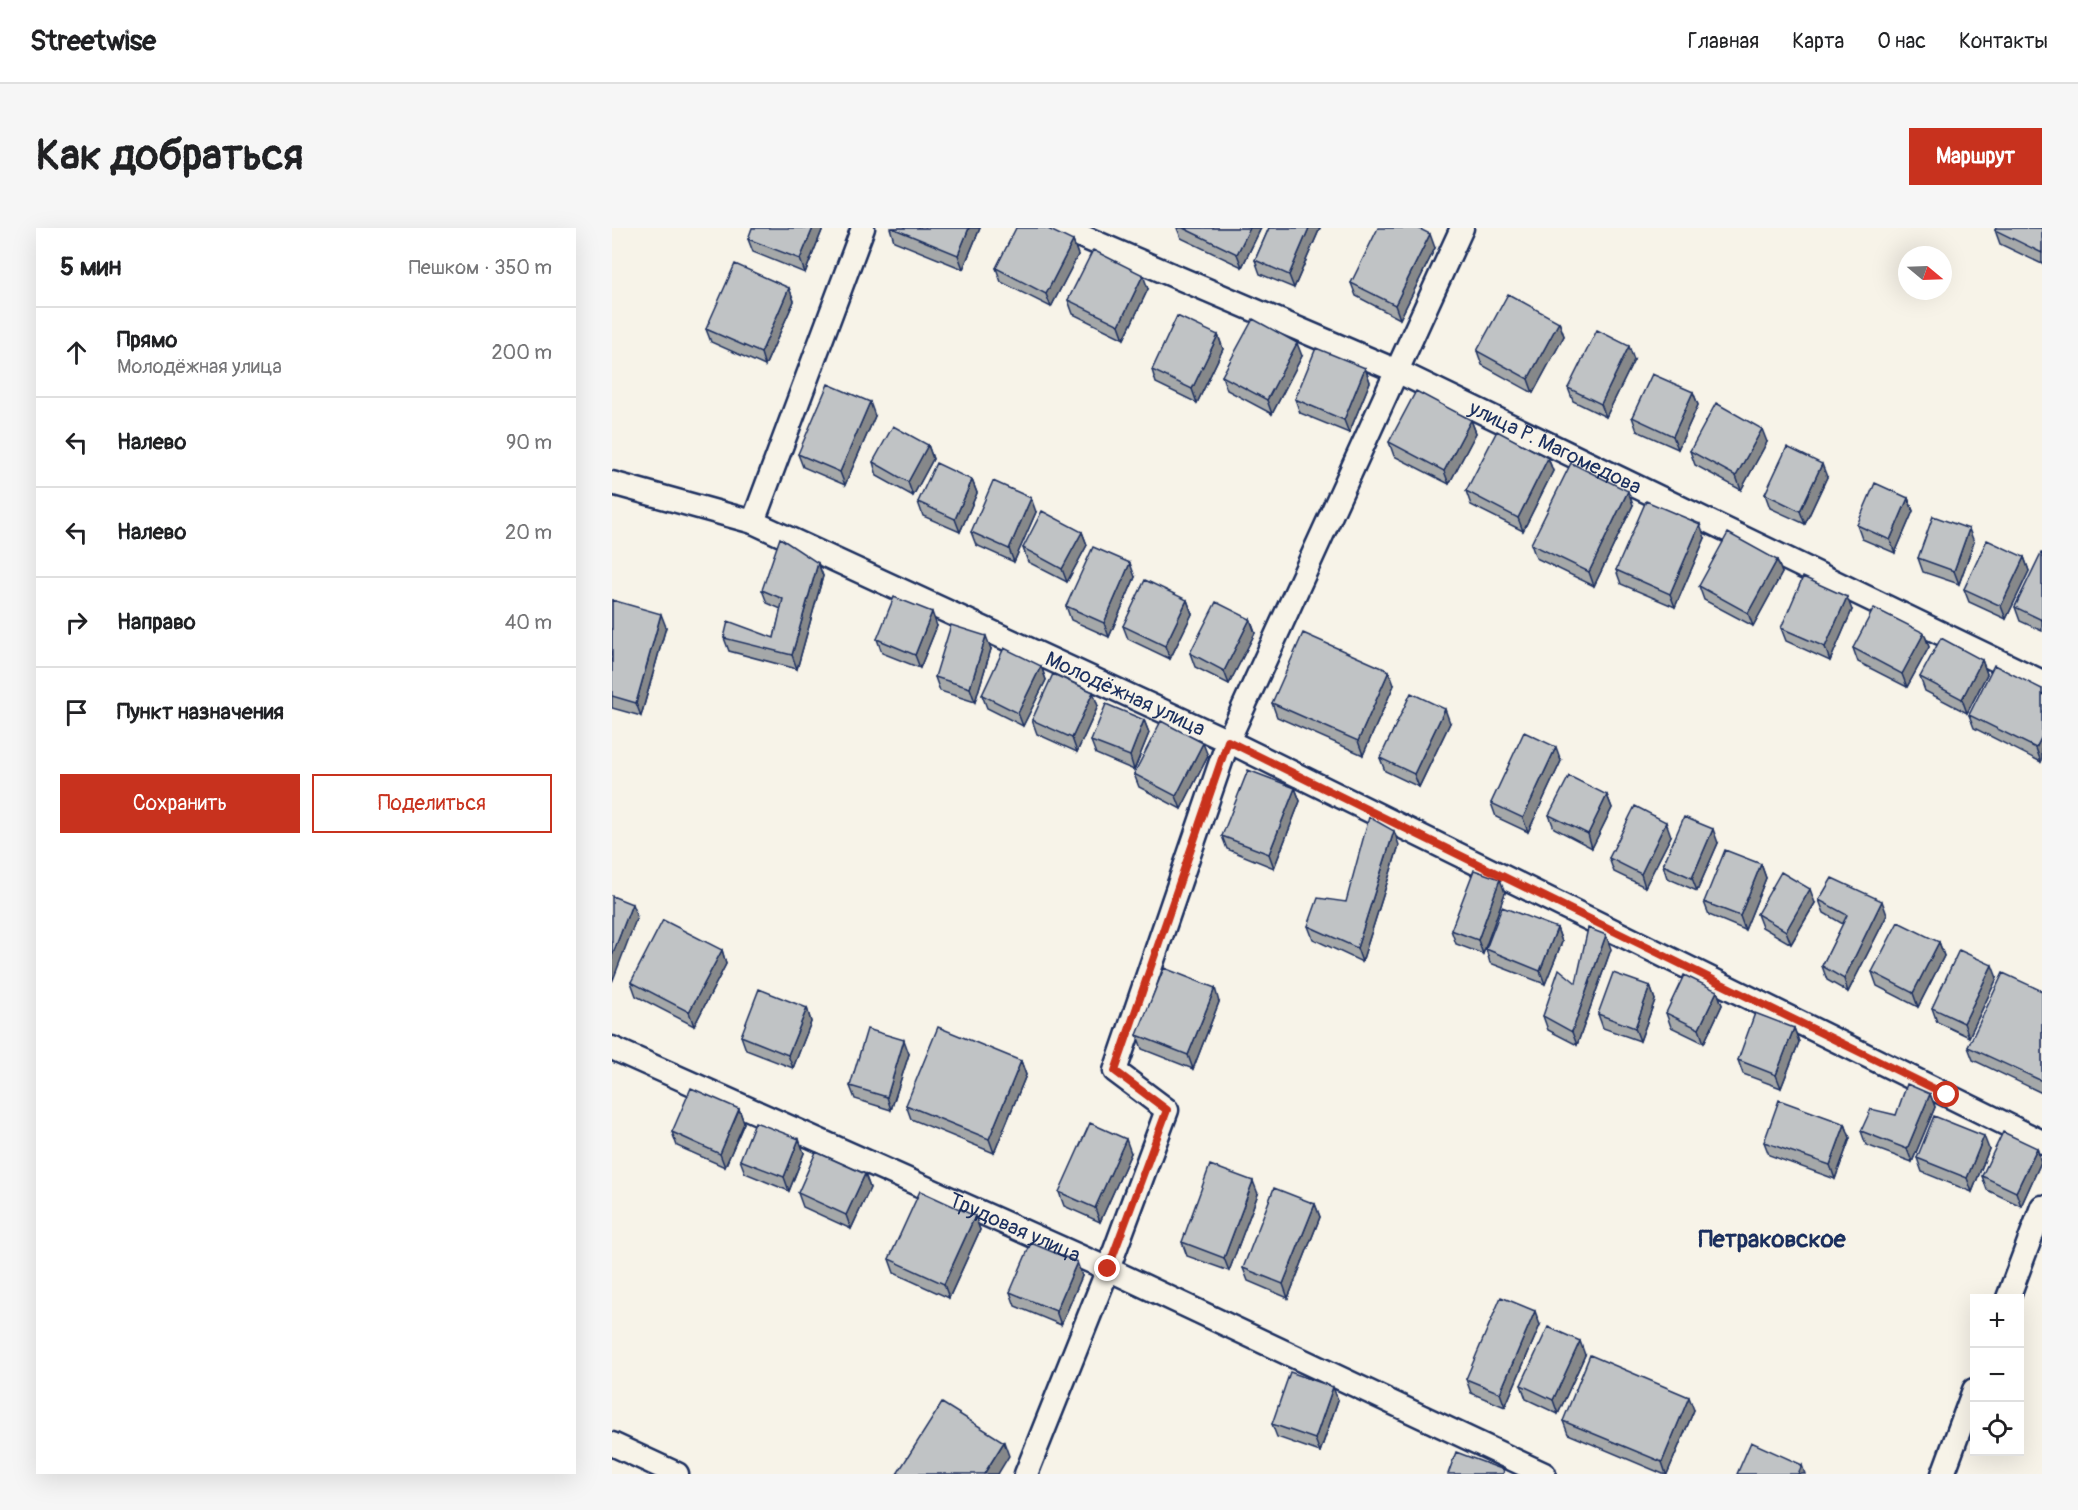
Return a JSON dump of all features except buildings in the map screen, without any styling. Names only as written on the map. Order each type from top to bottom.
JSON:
[{"type":"street","points":[[753,522],[863,228]]},
{"type":"street","name":"улица Р. Магомедова","points":[[1062,228],[1397,370],[2042,682]]},
{"type":"street","points":[[1026,1474],[1108,1269],[1167,1110],[1115,1071],[1228,741],[1462,228]]},
{"type":"street","name":"Молодёжная улица","points":[[612,483],[753,522],[1228,741],[2042,1142]]},
{"type":"street","name":"Трудовая улица","points":[[612,1048],[1108,1269],[1544,1474]]},
{"type":"street","points":[[2010,1294],[2042,1207]]},
{"type":"street","points":[[1943,1474],[1970,1401]]},
{"type":"street","points":[[612,1444],[677,1474]]},
{"type":"district","name":"Петраковское","points":[[1772,1239]]},
{"type":"route","points":[[1108,1269],[1167,1110],[1115,1071],[1228,741],[1947,1095]]}]
